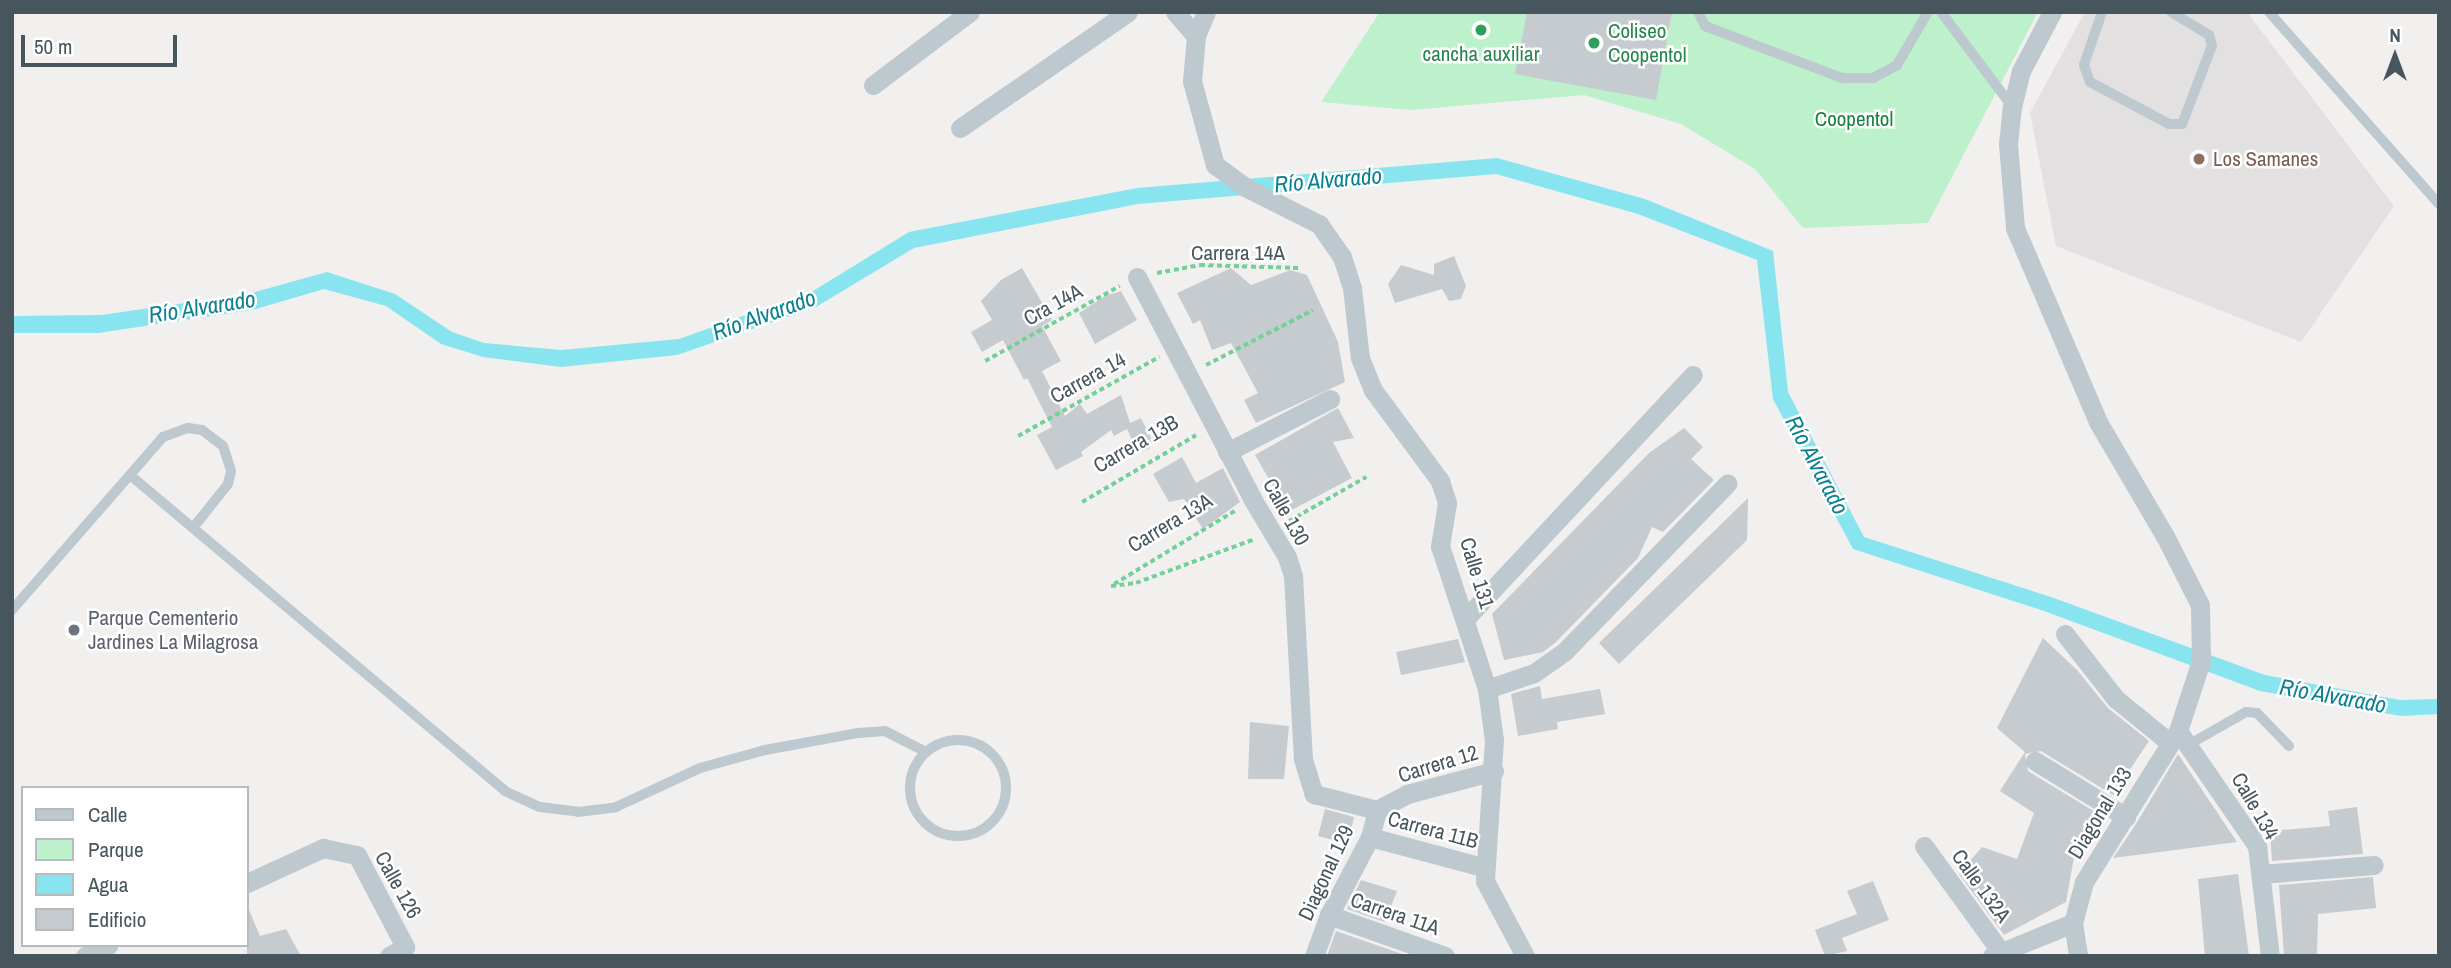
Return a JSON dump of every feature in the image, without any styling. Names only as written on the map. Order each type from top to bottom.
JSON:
[{"type":"street","points":[[873,85],[970,12]]},
{"type":"street","points":[[960,128],[1128,12]]},
{"type":"street","points":[[1175,12],[1196,36]]},
{"type":"street","name":"Calle 131","points":[[1206,12],[1196,36],[1192,81],[1201,124],[1215,165],[1245,187],[1320,224],[1342,257],[1352,288],[1360,358],[1374,390],[1440,481],[1447,521],[1440,546],[1467,617],[1488,689],[1494,771],[1483,867],[1485,881],[1525,956]]},
{"type":"street","points":[[2011,106],[2021,71],[2052,12]]},
{"type":"street","name":"Diagonal 133","points":[[2011,106],[2008,144],[2015,228],[2098,422],[2165,536],[2200,606],[2201,661],[2178,739],[2084,882],[2073,923]]},
{"type":"street","name":"Calle 130","points":[[1137,277],[1293,575],[1303,759],[1314,794],[1377,810]]},
{"type":"street","points":[[1467,617],[1693,375]]},
{"type":"street","points":[[1227,452],[1329,399]]},
{"type":"street","points":[[1488,689],[1534,673],[1564,652],[1728,483]]},
{"type":"street","points":[[2065,634],[2116,699],[2178,739]]},
{"type":"street","name":"Calle 134","points":[[2178,739],[2257,846],[2270,956]]},
{"type":"street","points":[[2035,761],[2126,817]]},
{"type":"street","name":"Carrera 12","points":[[1377,810],[1407,794],[1494,771]]},
{"type":"street","name":"Diagonal 129","points":[[1314,956],[1329,915],[1370,837],[1377,810]]},
{"type":"street","name":"Carrera 11B","points":[[1370,837],[1483,867]]},
{"type":"street","name":"Calle 132A","points":[[1924,846],[1997,954]]},
{"type":"street","name":"Calle 126","points":[[248,883],[323,848],[344,850],[357,855],[397,951]]},
{"type":"street","points":[[2261,874],[2374,865]]},
{"type":"street","name":"Carrera 11A","points":[[1329,915],[1445,956]]},
{"type":"street","points":[[1997,954],[2073,923],[2078,956]]},
{"type":"street","points":[[85,956],[104,947]]},
{"type":"lane","points":[[1698,12],[1705,26],[1842,78],[1873,78],[1896,65],[1928,12]]},
{"type":"lane","points":[[1941,12],[2011,106]]},
{"type":"lane","points":[[2102,12],[2085,75],[2169,124],[2182,124],[2212,46],[2208,35],[2171,12]]},
{"type":"lane","points":[[2269,12],[2439,204]]},
{"type":"lane","points":[[12,610],[163,437],[175,430],[202,430],[214,436],[229,458],[228,484],[193,528]]},
{"type":"lane","points":[[130,475],[506,792],[540,807],[578,812],[616,807],[700,768],[765,750],[858,733],[886,731],[926,752],[961,740],[994,756],[1007,791],[991,824],[956,836],[922,820],[910,786],[926,752]]},
{"type":"lane","points":[[2178,739],[2246,712],[2257,713],[2289,746]]},
{"type":"path","name":"Carrera 14A","points":[[1137,277],[1200,265],[1299,268]]},
{"type":"path","name":"Cra 14A","points":[[985,361],[1137,277]]},
{"type":"path","points":[[1186,375],[1313,310]]},
{"type":"path","name":"Carrera 14","points":[[1018,436],[1173,349]]},
{"type":"path","name":"Carrera 13B","points":[[1082,502],[1213,426]]},
{"type":"path","points":[[1271,531],[1366,477]]},
{"type":"path","name":"Carrera 13A","points":[[1253,500],[1111,586],[1136,583],[1194,564],[1271,531]]},
{"type":"shaded area","name":"Los Samanes","points":[[2085,12],[2247,12],[2394,206],[2301,342],[2056,246],[2030,113]]},
{"type":"green space","name":"Coopentol","points":[[1380,12],[2038,12],[1928,223],[1803,228],[1755,169],[1681,124],[1584,95],[1410,110],[1321,102]]},
{"type":"water","name":"Río Alvarado","points":[[1497,158],[1645,199],[1773,251],[1788,392],[1864,537],[2051,597],[2265,675],[2400,700],[2439,699],[2439,714],[2401,716],[2260,691],[2044,611],[1853,549],[1773,399],[1757,260],[1638,214],[1496,174],[1138,204],[914,248],[816,307],[677,355],[561,367],[483,357],[441,344],[386,306],[324,289],[252,310],[98,333],[12,333],[12,316],[101,315],[248,294],[327,272],[395,294],[452,332],[484,343],[561,350],[679,339],[813,291],[909,232],[1137,188]]},
{"type":"building","name":"Coliseo Coopentol","points":[[1527,12],[1672,12],[1656,100],[1515,74]]},
{"type":"building","points":[[1454,256],[1466,286],[1461,299],[1449,301],[1442,289],[1395,303],[1388,284],[1401,265],[1434,275],[1434,264]]},
{"type":"building","points":[[1022,268],[1052,320],[1042,326],[1061,361],[1042,371],[1065,416],[1080,404],[1087,414],[1121,395],[1130,423],[1141,418],[1152,440],[1150,448],[1138,453],[1127,429],[1114,436],[1111,430],[1081,452],[1083,456],[1056,470],[1037,435],[1052,427],[1027,378],[1024,380],[1003,340],[982,352],[971,332],[992,320],[981,301],[1001,280]]},
{"type":"building","points":[[1231,268],[1251,285],[1290,270],[1307,275],[1338,342],[1345,382],[1256,423],[1244,400],[1258,393],[1231,343],[1212,350],[1200,320],[1193,324],[1177,293]]},
{"type":"building","points":[[1121,291],[1137,320],[1095,344],[1079,313],[1105,296]]},
{"type":"building","points":[[1338,408],[1354,438],[1333,442],[1352,478],[1288,512],[1255,455]]},
{"type":"building","points":[[1684,428],[1703,447],[1691,459],[1714,480],[1663,532],[1652,527],[1638,558],[1555,643],[1543,652],[1504,660],[1492,614],[1649,453]]},
{"type":"building","points":[[1182,457],[1196,483],[1223,468],[1240,502],[1203,529],[1184,499],[1169,502],[1153,474]]},
{"type":"building","points":[[1748,498],[1747,540],[1619,664],[1599,643]]},
{"type":"building","points":[[2043,638],[2077,670],[2108,708],[2149,741],[2113,795],[2041,751],[2025,754],[2028,771],[2100,815],[2075,852],[2066,902],[2004,935],[1959,874],[1982,847],[2017,859],[2034,813],[2000,791],[2025,752],[1997,728]]},
{"type":"building","points":[[1458,639],[1465,662],[1401,675],[1396,652]]},
{"type":"building","points":[[1540,686],[1542,699],[1600,689],[1605,714],[1557,722],[1558,729],[1518,736],[1511,694]]},
{"type":"building","points":[[1250,722],[1289,726],[1284,779],[1248,779]]},
{"type":"building","points":[[2178,754],[2237,842],[2113,858],[2136,824]]},
{"type":"building","points":[[2357,807],[2363,854],[2272,861],[2270,831],[2330,826],[2328,811]]},
{"type":"building","points":[[1325,809],[1354,817],[1348,844],[1318,836]]},
{"type":"building","points":[[2238,874],[2249,956],[2205,956],[2198,879]]},
{"type":"building","points":[[2373,877],[2376,908],[2318,914],[2317,956],[2284,956],[2279,885]]},
{"type":"building","points":[[1361,880],[1397,891],[1385,922],[1347,909]]},
{"type":"building","points":[[1873,881],[1889,920],[1842,938],[1847,951],[1825,956],[1815,930],[1857,914],[1847,891]]},
{"type":"building","points":[[248,907],[260,936],[286,929],[301,956],[247,956]]},
{"type":"building","points":[[1336,931],[1408,956],[1327,956]]},
{"type":"place","name":"cancha auxiliar","points":[[1481,30]]},
{"type":"place","name":"Coliseo Coopentol","points":[[1594,43]]},
{"type":"place","name":"Los Samanes","points":[[2199,159]]},
{"type":"place","name":"Parque Cementerio Jardines La Milagrosa","points":[[74,630]]}]
